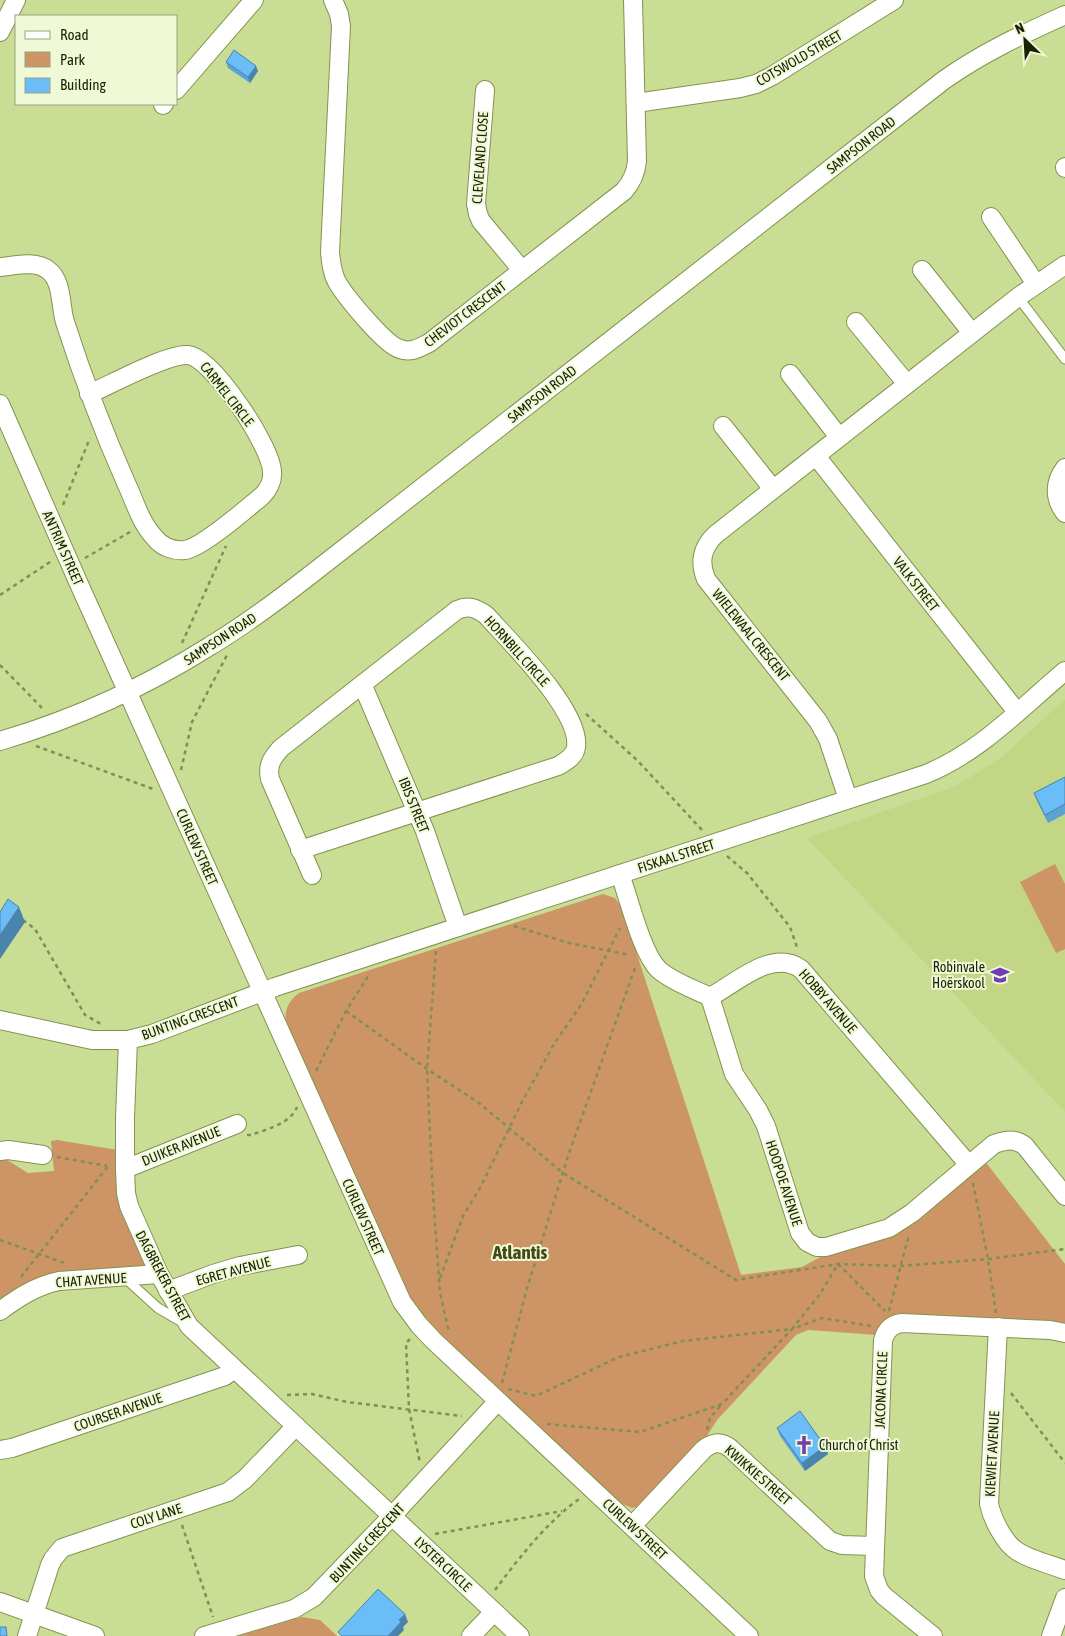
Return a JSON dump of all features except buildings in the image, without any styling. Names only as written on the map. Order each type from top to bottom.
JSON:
[{"type":"street","points":[[178,88],[254,0]]},
{"type":"street","name":"CHEVIOT CRESCENT","points":[[333,0],[339,14],[341,26],[330,252],[334,275],[345,294],[385,340],[400,349],[409,351],[429,343],[624,191],[632,181],[636,169],[634,0]]},
{"type":"street","name":"COTSWOLD STREET","points":[[636,103],[756,84],[894,0]]},
{"type":"street","points":[[0,32],[13,1]]},
{"type":"street","name":"SAMPSON ROAD","points":[[0,741],[50,725],[100,705],[170,670],[272,605],[944,80],[996,47],[1065,15]]},
{"type":"street","name":"CLEVELAND CLOSE","points":[[485,90],[476,204],[478,214],[481,221],[522,270]]},
{"type":"street","points":[[991,218],[1036,284]]},
{"type":"street","name":"CARMEL CIRCLE","points":[[0,267],[38,265],[48,270],[57,281],[64,320],[89,394],[100,424],[145,523],[156,540],[165,547],[174,550],[185,550],[198,545],[267,491],[271,483],[272,472],[269,456],[248,418],[211,370],[197,357],[182,355],[166,359],[89,394]]},
{"type":"street","name":"WIELEWAAL CRESCENT","points":[[848,799],[828,739],[818,721],[712,586],[703,571],[702,555],[709,541],[773,489],[1018,297],[1065,265]]},
{"type":"street","points":[[922,270],[972,333]]},
{"type":"street","points":[[856,322],[907,384]]},
{"type":"street","points":[[790,374],[839,437]]},
{"type":"street","name":"ANTRIM STREET","points":[[0,404],[128,691]]},
{"type":"street","points":[[723,426],[773,489]]},
{"type":"street","name":"VALK STREET","points":[[816,456],[1017,712]]},
{"type":"street","points":[[1065,468],[1060,475],[1056,488],[1059,503],[1065,513]]},
{"type":"street","name":"HORNBILL CIRCLE","points":[[300,850],[551,769],[566,762],[576,749],[573,730],[566,709],[486,615],[471,607],[464,607],[458,610],[273,756],[268,771],[270,779],[300,850],[312,875]]},
{"type":"street","name":"FISKAAL STREET","points":[[262,992],[926,774],[950,763],[974,748],[1065,671]]},
{"type":"street","name":"IBIS STREET","points":[[363,686],[425,831],[458,927]]},
{"type":"street","name":"CURLEW STREET","points":[[128,691],[402,1302],[419,1325],[446,1352],[749,1636]]},
{"type":"street","points":[[620,874],[633,912],[642,952],[668,977],[710,997]]},
{"type":"street","name":"HOBBY AVENUE","points":[[710,997],[746,975],[772,963],[786,962],[794,964],[801,969],[969,1165]]},
{"type":"street","name":"BUNTING CRESCENT","points":[[0,1020],[92,1040],[128,1040],[152,1034],[262,992]]},
{"type":"street","name":"HOOPOE AVENUE","points":[[710,997],[734,1074],[763,1118],[800,1233],[812,1246],[826,1246]]},
{"type":"street","name":"DAGBREKER STREET","points":[[128,1040],[125,1118],[126,1193],[129,1206],[168,1291],[189,1326],[392,1516]]},
{"type":"street","name":"DUIKER AVENUE","points":[[125,1169],[237,1124]]},
{"type":"street","points":[[826,1246],[889,1228],[912,1213],[994,1144],[1004,1141],[1017,1140],[1025,1146],[1065,1196]]},
{"type":"street","points":[[0,1151],[8,1150],[43,1155]]},
{"type":"street","name":"EGRET AVENUE","points":[[168,1291],[240,1266],[298,1255]]},
{"type":"street","name":"CHAT AVENUE","points":[[0,1311],[23,1294],[59,1281],[125,1278],[159,1274]]},
{"type":"street","name":"JACONA CIRCLE","points":[[932,1636],[884,1596],[879,1590],[874,1576],[883,1340],[886,1332],[893,1326],[902,1323],[1050,1330],[1065,1333]]},
{"type":"street","name":"KIEWIET AVENUE","points":[[998,1327],[989,1504],[991,1512],[994,1521],[1017,1551],[1065,1570]]},
{"type":"street","name":"COURSER AVENUE","points":[[0,1450],[18,1446],[225,1376],[234,1368]]},
{"type":"street","name":"BUNTING CRESCENT","points":[[211,1634],[294,1609],[309,1601],[323,1589],[392,1516],[498,1400]]},
{"type":"street","name":"COLY LANE","points":[[27,1636],[50,1565],[62,1548],[234,1488],[296,1426]]},
{"type":"street","name":"KWIKKIE STREET","points":[[632,1526],[709,1445],[718,1443],[730,1448],[830,1541],[842,1545],[874,1546]]},
{"type":"street","name":"LYSTER CIRCLE","points":[[392,1516],[520,1636]]},
{"type":"street","points":[[1051,1636],[1065,1598]]},
{"type":"street","points":[[0,1602],[95,1636]]},
{"type":"street","points":[[471,1636],[489,1608]]},
{"type":"lane","points":[[1018,297],[1065,359]]},
{"type":"lane","points":[[125,1278],[158,1308],[189,1326]]},
{"type":"path","points":[[51,520],[62,506],[96,426],[100,424]]},
{"type":"path","points":[[0,595],[68,559],[145,523]]},
{"type":"path","points":[[182,644],[229,539]]},
{"type":"path","points":[[0,665],[42,707],[50,725]]},
{"type":"path","points":[[566,709],[581,709],[638,761],[700,828],[719,842],[724,854],[747,874],[790,927],[798,950],[801,969]]},
{"type":"path","points":[[439,1280],[463,1216],[479,1190],[523,1100],[554,1044],[599,972],[608,950],[627,916],[633,912]]},
{"type":"path","points":[[502,913],[505,923],[569,943],[608,950],[642,952],[562,1172],[526,1292],[501,1386],[536,1396],[619,1358],[683,1341],[792,1329],[822,1318],[878,1328],[886,1332]]},
{"type":"path","points":[[21,919],[35,928],[86,1015],[102,1025]]},
{"type":"path","points":[[434,935],[437,946],[427,1069],[440,1293],[452,1346],[446,1352]]},
{"type":"path","points":[[237,1124],[239,1135],[251,1135],[280,1124],[294,1112],[304,1086],[316,1071],[346,1011],[374,967],[370,956]]},
{"type":"path","points":[[346,1011],[427,1069],[479,1102],[562,1172],[736,1280],[838,1264],[900,1266],[988,1259],[1065,1249]]},
{"type":"path","points":[[43,1155],[125,1169]]},
{"type":"path","points":[[969,1165],[988,1259],[998,1327]]},
{"type":"path","points":[[17,1282],[40,1255],[107,1166]]},
{"type":"path","points":[[826,1246],[830,1256],[888,1314],[912,1225],[912,1213]]},
{"type":"path","points":[[0,1240],[75,1267]]},
{"type":"path","points":[[709,1445],[705,1440],[710,1418],[792,1329],[820,1294],[838,1264]]},
{"type":"path","points":[[419,1325],[406,1343],[409,1409],[421,1468],[431,1473]]},
{"type":"path","points":[[995,1393],[1011,1392],[1065,1463]]},
{"type":"path","points":[[271,1402],[277,1396],[312,1394],[346,1402],[466,1417],[476,1424]]},
{"type":"path","points":[[526,1427],[536,1423],[640,1432],[722,1404]]},
{"type":"path","points":[[489,1608],[514,1564],[564,1510],[580,1498],[590,1487]]},
{"type":"path","points":[[177,1509],[211,1634]]},
{"type":"path","points":[[414,1537],[564,1510]]},
{"type":"shaded area","name":"Robinvale Hoërskool","points":[[1065,699],[1065,1112],[807,838],[956,786],[1002,757]]},
{"type":"green space","points":[[1055,864],[1065,884],[1065,949],[1056,953],[1020,882]]},
{"type":"green space","points":[[603,894],[615,898],[622,908],[741,1275],[802,1267],[824,1255],[887,1235],[984,1160],[1065,1264],[1065,1326],[892,1317],[880,1326],[877,1335],[808,1330],[796,1335],[717,1420],[705,1439],[641,1506],[632,1508],[620,1503],[472,1366],[436,1330],[405,1289],[286,1024],[286,1011],[292,999],[299,993]]},
{"type":"green space","points":[[57,1140],[118,1150],[145,1263],[141,1269],[45,1276],[25,1286],[0,1304],[0,1159],[7,1160],[28,1173],[54,1171],[51,1141]]},
{"type":"green space","points":[[302,1617],[320,1620],[337,1636],[238,1636]]},
{"type":"place","name":"Robinvale Hoërskool","points":[[1000,975]]},
{"type":"place","name":"Church of Christ","points":[[804,1445]]},
{"type":"district","name":"Atlantis","points":[[520,1252]]}]
